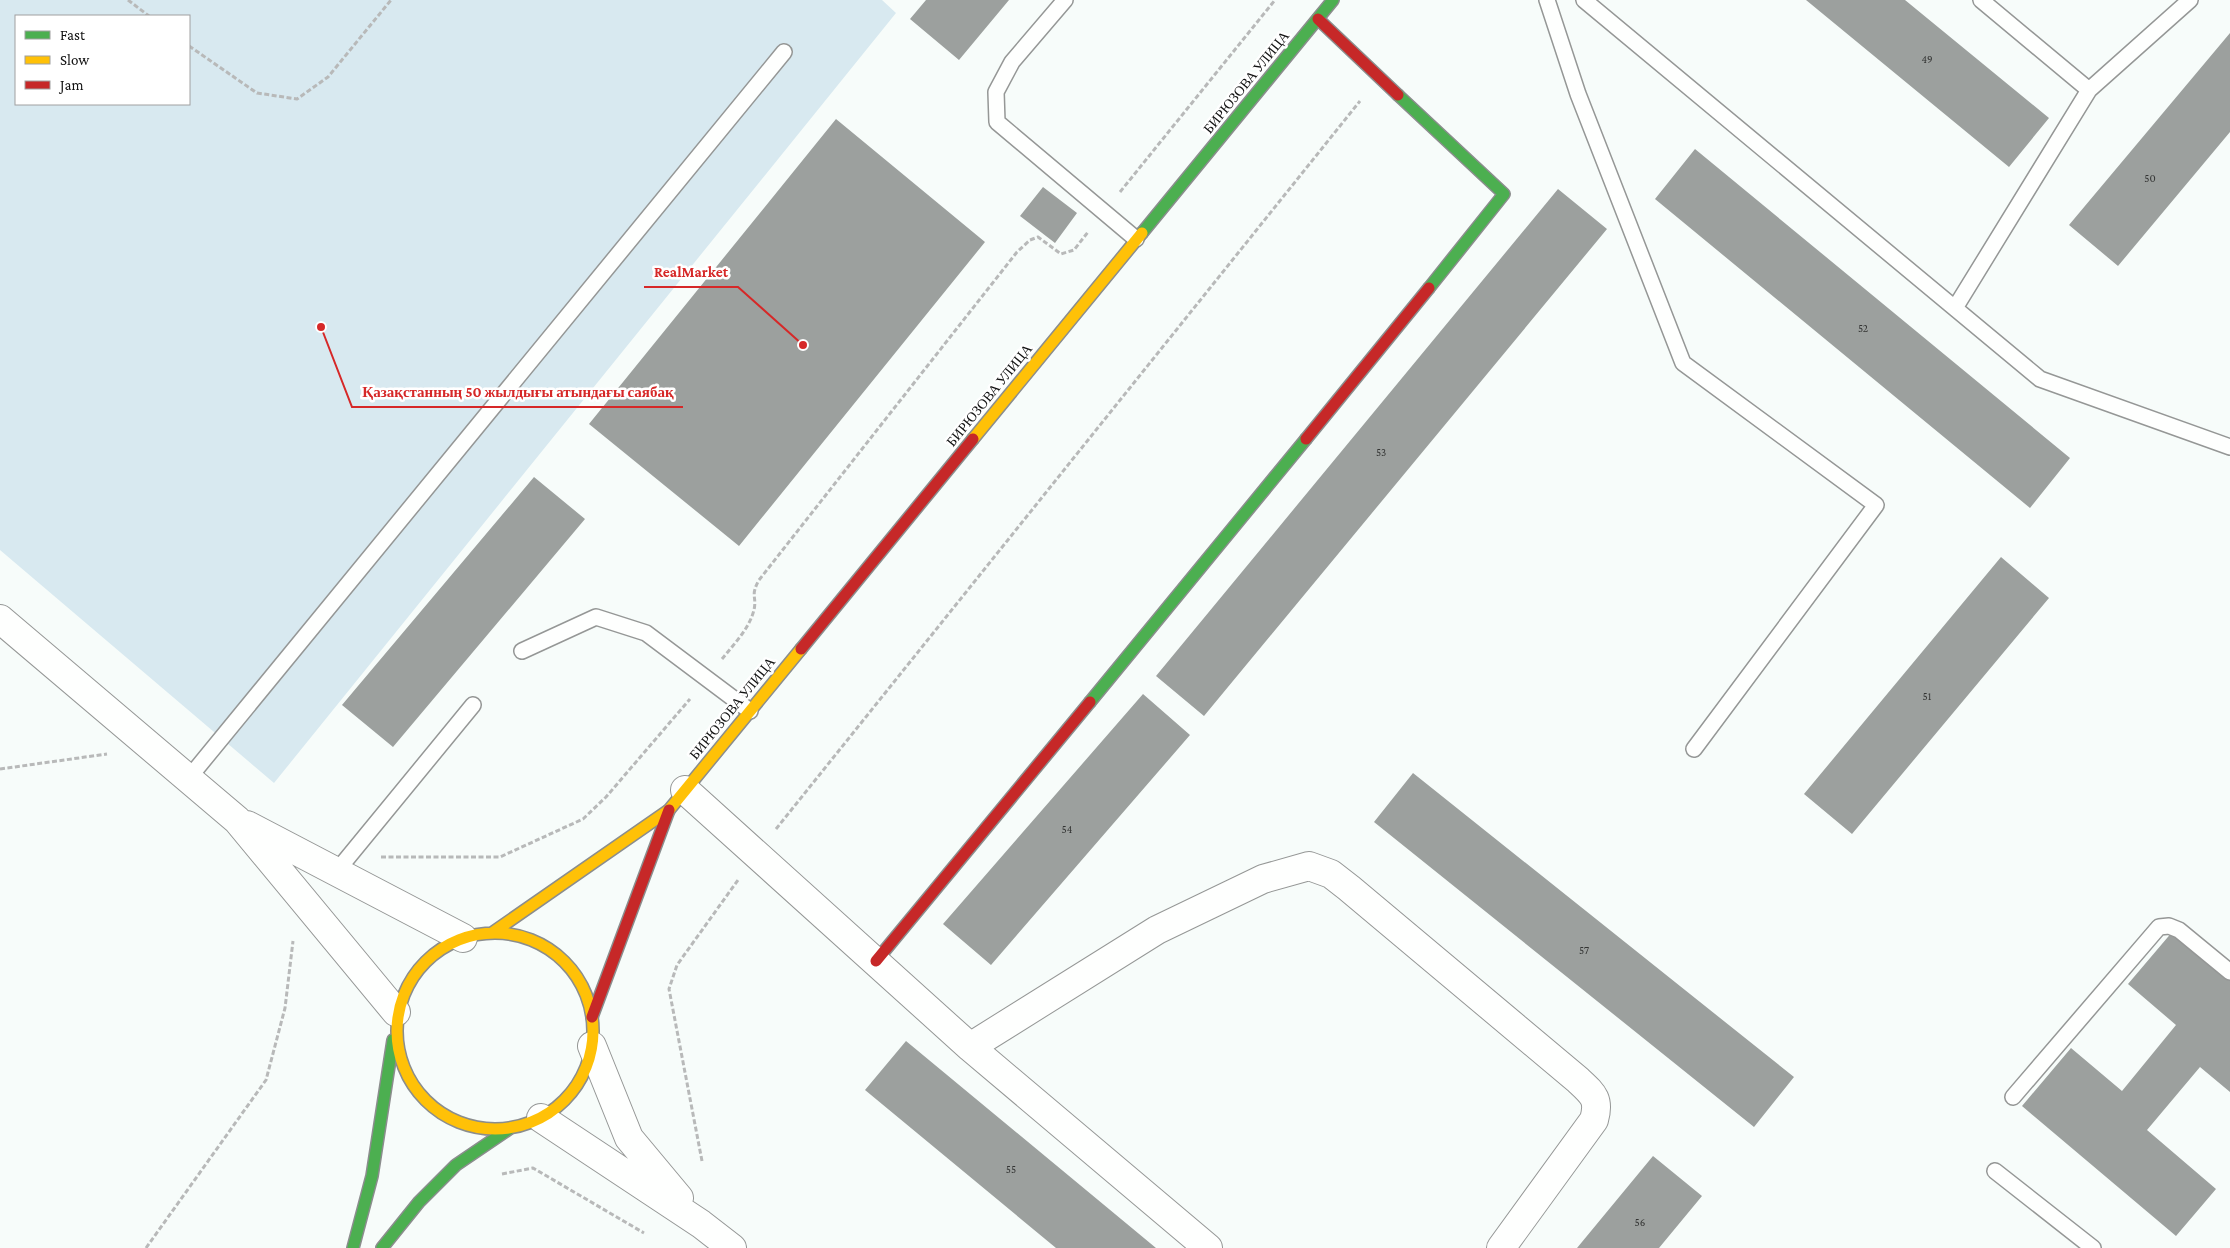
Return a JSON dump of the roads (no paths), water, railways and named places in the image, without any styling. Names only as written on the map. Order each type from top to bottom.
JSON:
[{"type":"street","name":"БИРЮЗОВА УЛИЦА","points":[[492,933],[677,800],[1333,0]]},
{"type":"street","points":[[876,961],[1383,346],[1504,194],[1318,18]]},
{"type":"street","points":[[0,619],[237,820],[395,1022],[372,1176],[353,1248]]},
{"type":"street","name":"БИРЮЗОВА УЛИЦА","points":[[592,1017],[677,800]]},
{"type":"street","points":[[677,800],[757,854],[970,1047],[1208,1248]]},
{"type":"street","points":[[237,820],[463,938]]},
{"type":"street","points":[[970,1047],[1157,930],[1263,879],[1309,866],[1320,869],[1349,888],[1578,1080],[1594,1096],[1598,1106],[1594,1120],[1501,1248]]},
{"type":"street","name":"БИРЮЗОВА УЛИЦА","points":[[492,933],[520,936],[546,948],[568,966],[584,990],[592,1017],[592,1046],[584,1074],[568,1098],[541,1118],[509,1129],[476,1128],[444,1116],[419,1095],[403,1066],[395,1022],[418,971],[438,951],[463,938],[492,933]]},
{"type":"street","points":[[592,1046],[628,1138],[701,1224]]},
{"type":"street","points":[[541,1118],[701,1224],[732,1248]]},
{"type":"street","points":[[382,1248],[419,1202],[456,1165],[509,1129]]},
{"type":"lane","points":[[1065,0],[1012,62],[996,92],[997,122],[1136,239]]},
{"type":"lane","points":[[1547,0],[1578,94],[1683,363],[1876,505],[1694,749]]},
{"type":"lane","points":[[1584,0],[2040,379],[2230,447]]},
{"type":"lane","points":[[1981,0],[2089,90]]},
{"type":"lane","points":[[1955,308],[2089,90],[2190,0]]},
{"type":"lane","points":[[188,779],[784,52]]},
{"type":"lane","points":[[522,652],[596,617],[646,633],[750,711]]},
{"type":"lane","points":[[336,872],[473,705]]},
{"type":"lane","points":[[2013,1097],[2159,927],[2169,926],[2179,930],[2230,972]]},
{"type":"lane","points":[[1995,1171],[2093,1248]]},
{"type":"place","name":"Қазақстанның 50 жылдығы атындағы саябақ","points":[[321,327]]},
{"type":"place","name":"RealMarket","points":[[803,345]]}]
